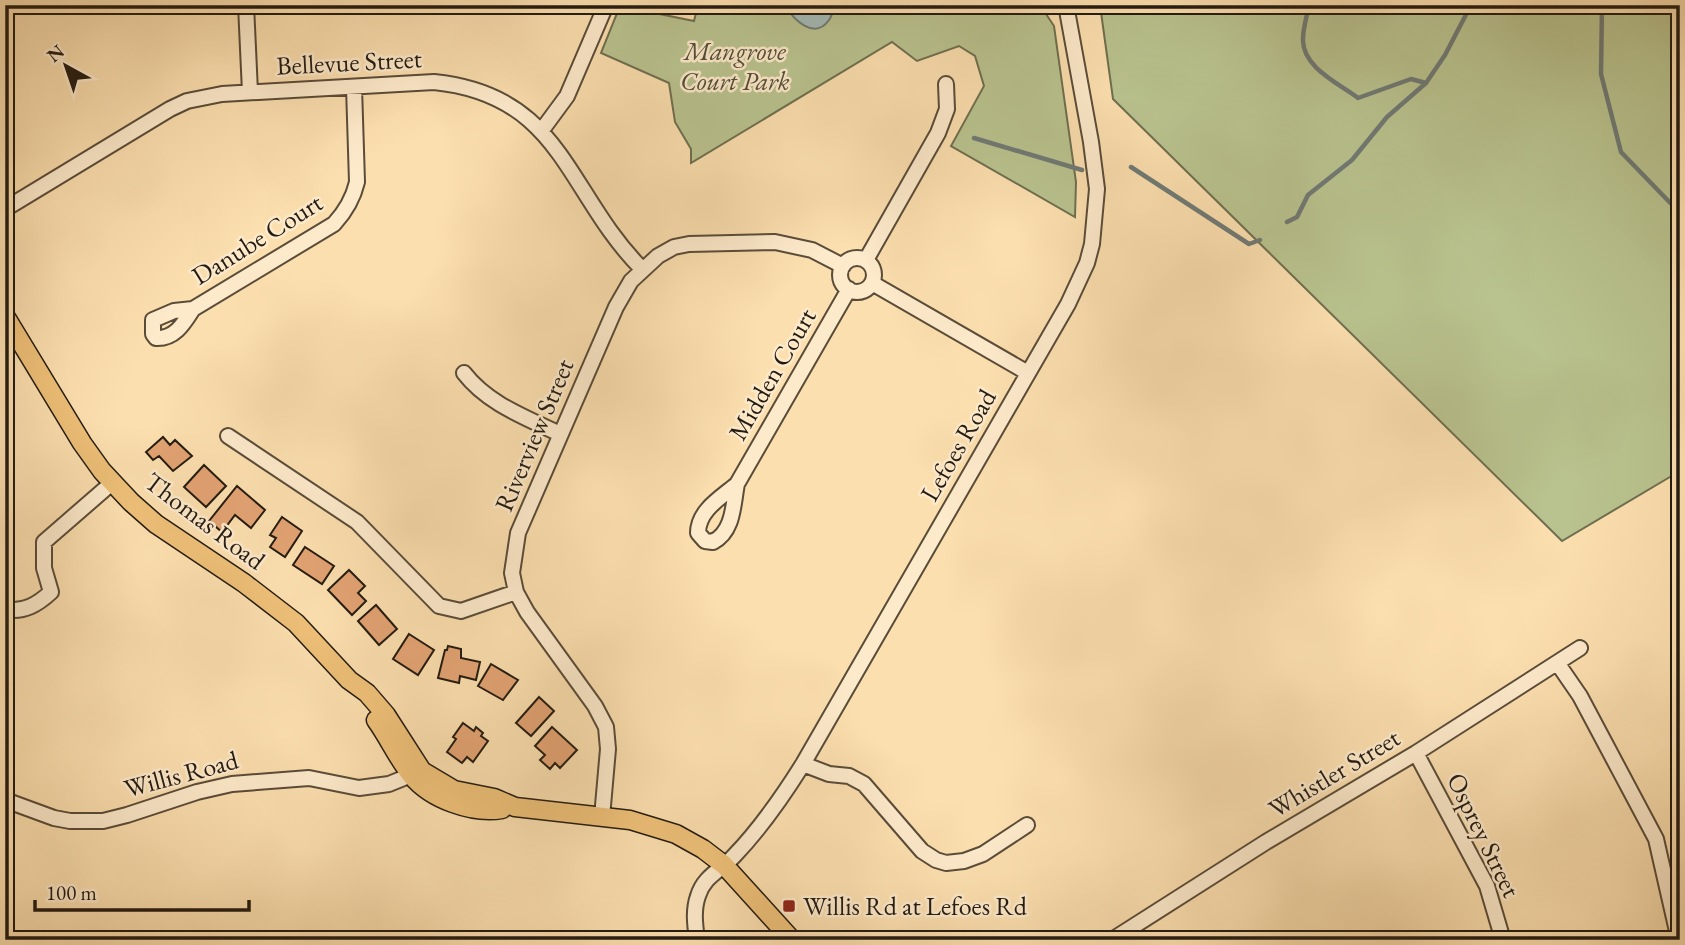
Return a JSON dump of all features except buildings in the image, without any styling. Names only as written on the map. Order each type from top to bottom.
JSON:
[{"type":"main road","name":"Thomas Road","points":[[5,316],[82,443],[113,482],[156,524],[280,609],[349,680],[417,773]]},
{"type":"main road","points":[[417,773],[436,794],[460,805],[495,810],[515,807],[602,817],[663,829],[696,845],[724,865],[792,940]]},
{"type":"street","points":[[246,5],[250,92]]},
{"type":"street","points":[[542,130],[567,96],[606,5]]},
{"type":"street","name":"Lefoes Road","points":[[697,940],[695,917],[698,896],[709,875],[733,858],[803,764],[1028,373],[1087,263],[1095,227],[1097,188],[1066,5]]},
{"type":"street","name":"Bellevue Street","points":[[5,209],[187,101],[212,95],[250,92],[453,83],[503,100],[542,130],[578,178],[614,238],[642,269]]},
{"type":"street","points":[[866,260],[938,133],[947,109],[946,84]]},
{"type":"street","name":"Danube Court","points":[[193,309],[334,223],[345,212],[354,196],[357,182],[354,87]]},
{"type":"street","name":"Riverview Street","points":[[602,817],[608,749],[602,717],[527,612],[516,592],[512,573],[518,533],[560,433],[623,293],[642,269],[658,256],[674,247],[689,244],[759,242],[800,246],[843,266]]},
{"type":"street","points":[[856,258],[866,260],[875,273],[872,284],[859,292],[844,286],[840,276],[843,266],[856,258]]},
{"type":"street","points":[[872,284],[1028,373]]},
{"type":"street","name":"Midden Court","points":[[737,484],[849,289]]},
{"type":"street","points":[[464,373],[474,386],[491,398],[560,433]]},
{"type":"street","points":[[228,436],[357,522],[439,606],[461,611],[516,592]]},
{"type":"street","points":[[5,609],[13,611],[35,606],[51,592],[44,568],[44,542],[113,482]]},
{"type":"street","name":"Whistler Street","points":[[1112,940],[1580,649]]},
{"type":"street","points":[[1558,664],[1580,696],[1656,839],[1678,940]]},
{"type":"street","name":"Osprey Street","points":[[1416,753],[1487,886],[1503,940]]},
{"type":"street","points":[[803,764],[817,771],[849,776],[864,784],[922,851],[946,863],[964,861],[983,854],[1027,825]]},
{"type":"street","name":"Willis Road","points":[[5,800],[42,815],[87,822],[127,815],[197,792],[232,784],[309,778],[359,788],[389,784],[417,773]]},
{"type":"green space","name":"Mangrove Court Park","points":[[698,5],[1040,5],[1054,26],[1076,182],[1075,217],[951,146],[984,86],[975,56],[959,46],[917,61],[892,42],[691,163],[691,149],[675,122],[669,83],[601,53],[620,6],[694,21]]},
{"type":"green space","points":[[1100,5],[1680,5],[1680,471],[1562,541],[1113,99]]},
{"type":"water","points":[[785,5],[836,5],[823,26],[811,28],[798,21]]},
{"type":"waterway","points":[[1309,5],[1303,39],[1308,58],[1323,73],[1358,98],[1411,79],[1426,83],[1445,55],[1471,5]]},
{"type":"waterway","points":[[1602,5],[1601,74],[1621,152],[1680,213]]},
{"type":"waterway","points":[[1287,222],[1297,217],[1308,195],[1352,160],[1387,117],[1426,83]]},
{"type":"waterway","points":[[974,138],[1082,170]]},
{"type":"waterway","points":[[1131,167],[1249,244],[1260,240]]},
{"type":"place","name":"Willis Rd at Lefoes Rd","points":[[789,906]]}]
